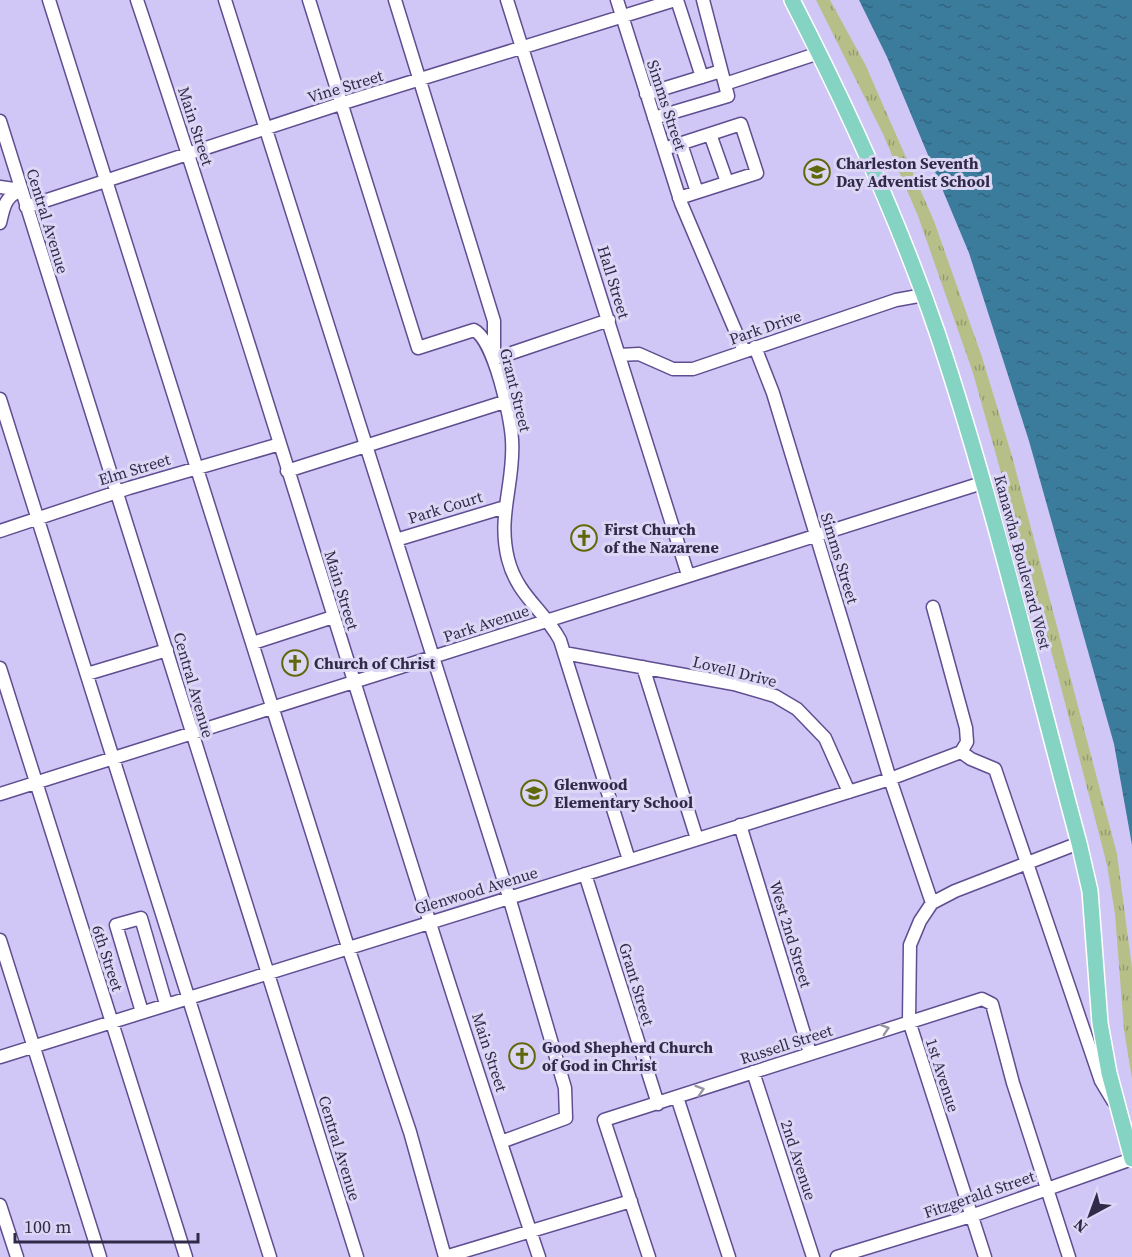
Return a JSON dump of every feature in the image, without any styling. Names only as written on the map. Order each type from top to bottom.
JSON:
[{"type":"main road","name":"Kanawha Boulevard West","points":[[792,0],[855,128],[924,295],[982,483],[1090,891],[1100,1023],[1117,1107],[1132,1159]]},
{"type":"street","points":[[49,0],[275,708],[348,947],[410,1132],[445,1257],[631,1200],[650,1257]]},
{"type":"street","name":"Main Street","points":[[137,0],[188,153],[354,684],[539,1257]]},
{"type":"street","points":[[225,0],[509,897],[568,1104],[566,1118],[501,1142]]},
{"type":"street","name":"Grant Street","points":[[309,0],[418,348],[474,330],[481,334],[494,359],[512,440],[504,507],[506,547],[514,578],[528,599],[549,620],[564,653],[629,860]]},
{"type":"street","points":[[395,0],[494,321],[494,359],[609,320]]},
{"type":"street","name":"Hall Street","points":[[507,0],[688,575]]},
{"type":"street","name":"Simms Street","points":[[617,0],[679,198],[749,349],[773,393],[890,779]]},
{"type":"street","points":[[676,0],[702,77]]},
{"type":"street","name":"Vine Street","points":[[26,207],[340,104],[676,0]]},
{"type":"street","points":[[654,118],[728,96],[703,0]]},
{"type":"street","points":[[646,94],[702,77],[723,77],[819,53]]},
{"type":"street","name":"Central Avenue","points":[[0,121],[357,1257]]},
{"type":"street","points":[[664,149],[741,124],[757,172],[679,198]]},
{"type":"street","points":[[710,134],[727,182]]},
{"type":"street","points":[[681,144],[697,192]]},
{"type":"street","points":[[670,168],[687,162]]},
{"type":"street","points":[[0,187],[21,190]]},
{"type":"street","points":[[0,223],[4,202],[10,195],[21,190]]},
{"type":"street","name":"Park Drive","points":[[619,355],[639,354],[662,365],[684,370],[896,300],[924,295]]},
{"type":"street","points":[[0,399],[270,1257]]},
{"type":"street","points":[[287,471],[504,402]]},
{"type":"street","name":"Elm Street","points":[[0,531],[116,492],[280,444]]},
{"type":"street","name":"Park Avenue","points":[[0,794],[354,684],[688,575],[816,537],[982,483]]},
{"type":"street","name":"Park Court","points":[[396,540],[504,507]]},
{"type":"street","points":[[933,607],[966,728],[967,742],[961,752],[994,769],[1101,1082],[1117,1107]]},
{"type":"street","points":[[253,643],[333,617]]},
{"type":"street","points":[[87,674],[167,650]]},
{"type":"street","name":"Lovell Drive","points":[[564,653],[761,691],[787,703],[811,721],[825,738],[849,792]]},
{"type":"street","name":"6th Street","points":[[0,668],[186,1257]]},
{"type":"street","points":[[643,668],[697,839]]},
{"type":"street","name":"Glenwood Avenue","points":[[0,1057],[890,779],[961,752]]},
{"type":"street","points":[[890,779],[932,903],[1079,843]]},
{"type":"street","name":"West 2nd Street","points":[[740,825],[810,1053]]},
{"type":"street","name":"Grant Street","points":[[585,874],[658,1104]]},
{"type":"street","name":"1st Avenue","points":[[932,903],[910,945],[909,1021],[985,1257]]},
{"type":"street","points":[[142,1012],[116,925],[141,918],[166,1004]]},
{"type":"street","points":[[0,940],[100,1257]]},
{"type":"street","name":"Russell Street","points":[[631,1200],[604,1120],[982,999],[992,1004],[1046,1189],[1069,1257]]},
{"type":"street","name":"2nd Avenue","points":[[753,1072],[813,1257]]},
{"type":"street","points":[[677,1097],[729,1257]]},
{"type":"street","name":"Fitzgerald Street","points":[[837,1257],[971,1216],[1132,1159]]},
{"type":"street","points":[[0,1205],[17,1257]]},
{"type":"green space","points":[[816,0],[830,0],[865,64],[934,221],[982,357],[1012,456],[1117,854],[1132,968],[1132,1079],[1124,1030],[1115,914],[1107,865],[1057,672],[973,373],[918,216],[883,134]]},
{"type":"water","points":[[859,0],[1132,0],[1132,845],[1114,744],[1029,441],[969,253],[887,57]]},
{"type":"place","name":"Charleston Seventh Day Adventist School","points":[[817,172]]},
{"type":"place","name":"First Church of the Nazarene","points":[[584,538]]},
{"type":"place","name":"Church of Christ","points":[[295,663]]},
{"type":"place","name":"Glenwood Elementary School","points":[[534,793]]},
{"type":"place","name":"Good Shepherd Church of God in Christ","points":[[522,1056]]}]
